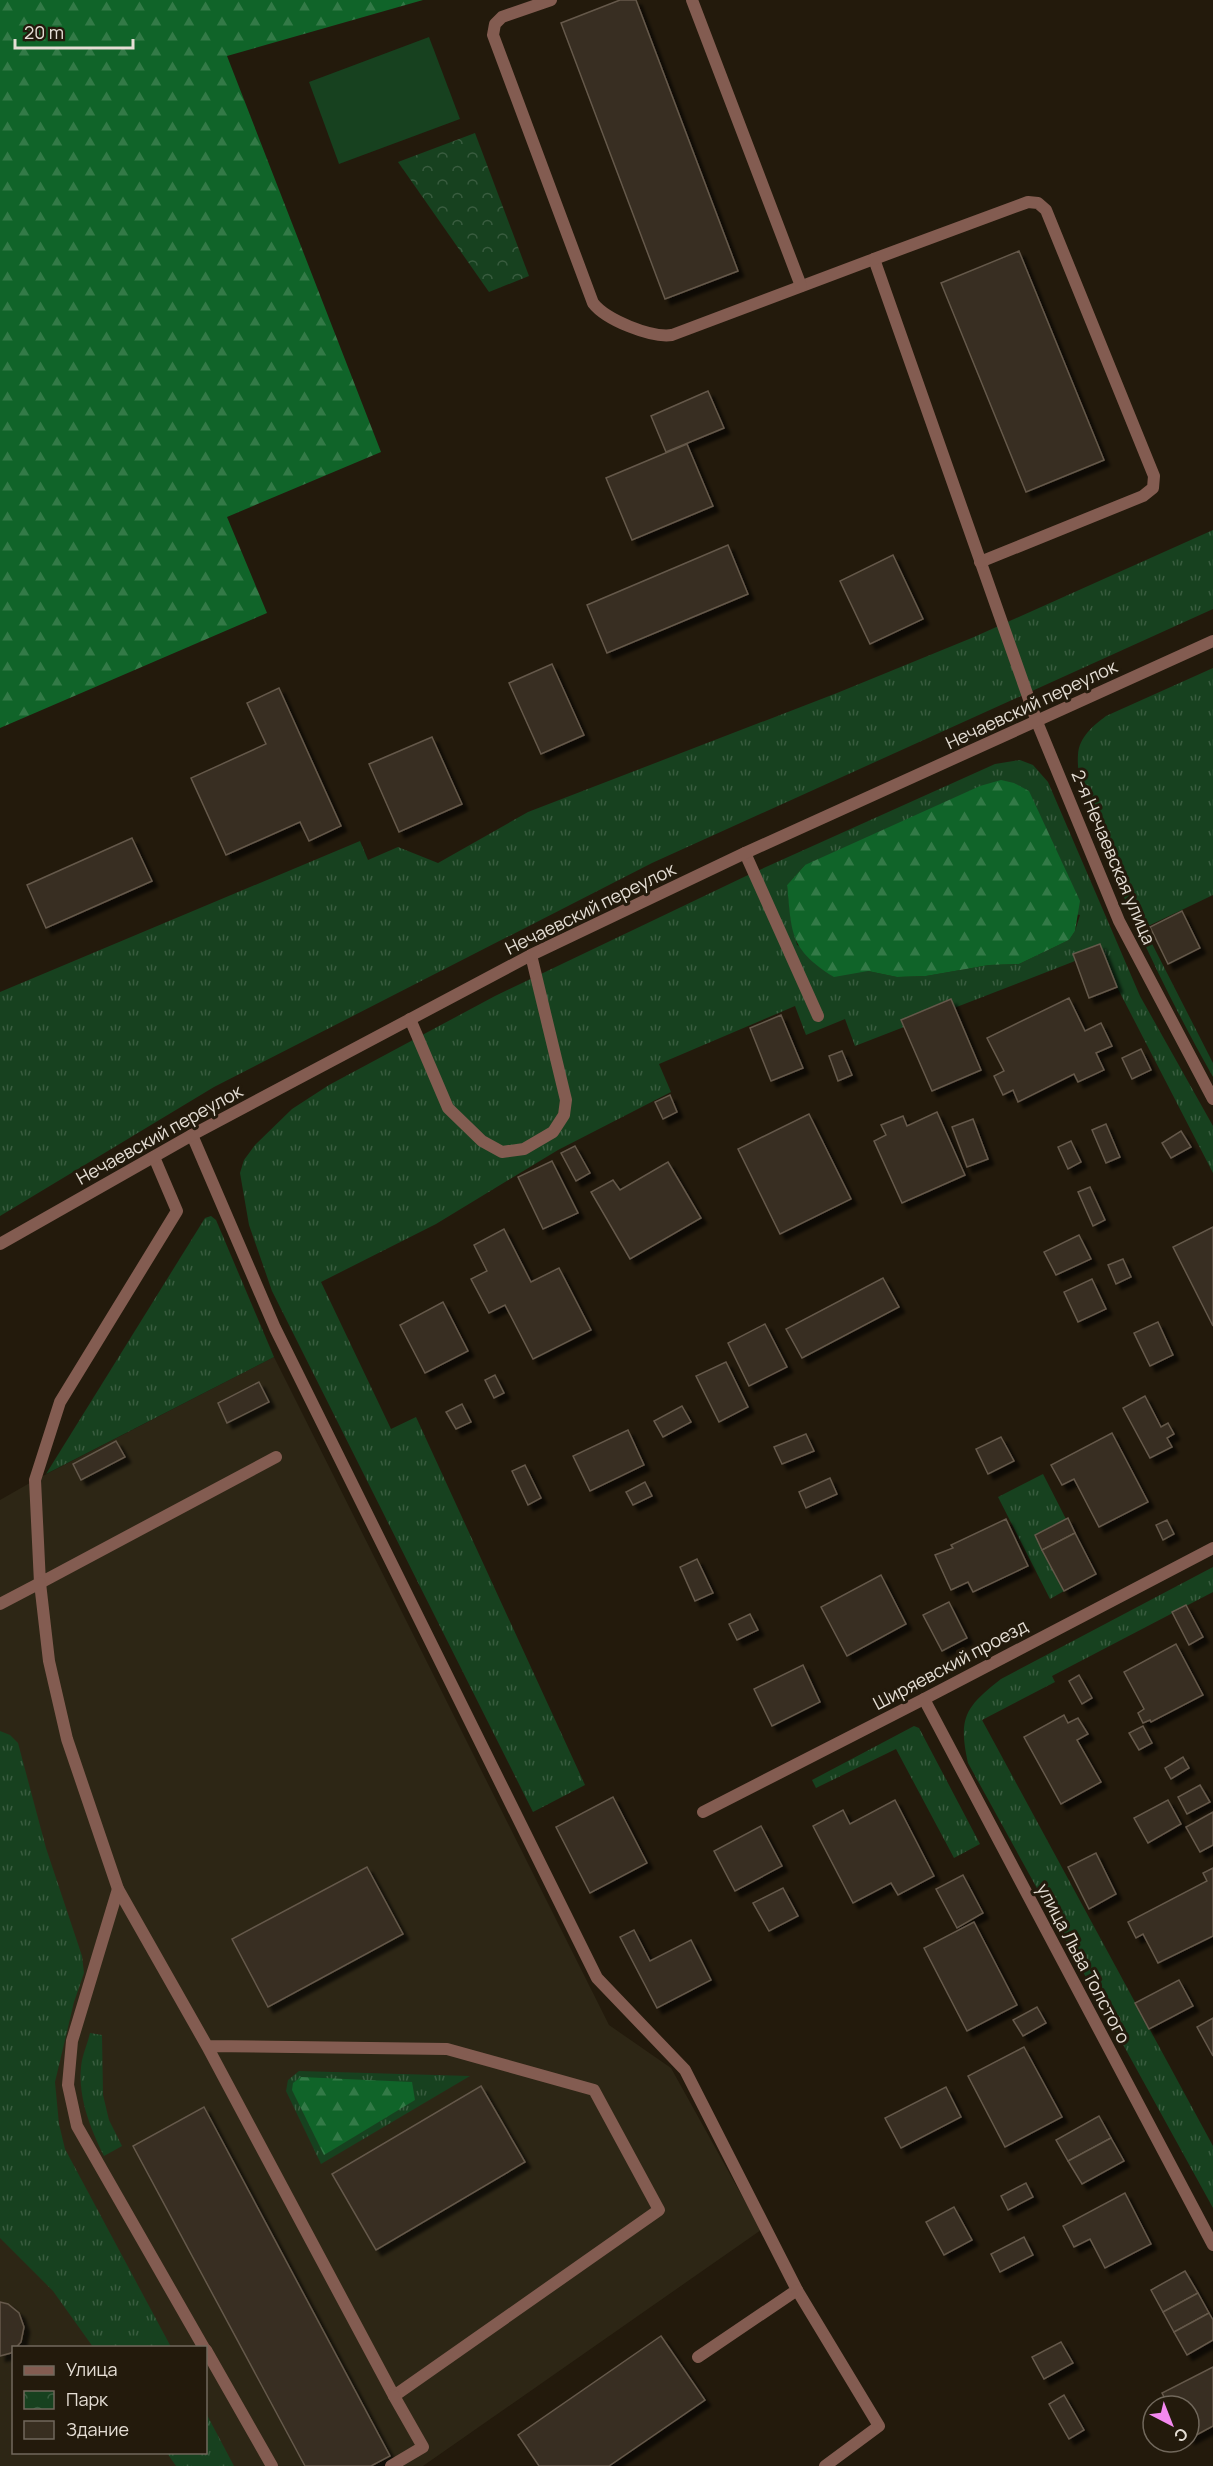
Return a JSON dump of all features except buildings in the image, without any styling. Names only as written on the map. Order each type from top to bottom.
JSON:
[{"type":"street","points":[[551,0],[502,17],[495,24],[493,35],[593,303],[599,311],[609,317],[662,336],[672,335],[1028,202],[1038,203],[1046,210],[1154,476],[1153,488],[1143,496],[980,562]]},
{"type":"street","points":[[692,0],[801,286]]},
{"type":"street","name":"2-я Нечаевская улица","points":[[874,259],[1037,722],[1119,921],[1213,1098]]},
{"type":"street","name":"Нечаевский переулок","points":[[0,1244],[192,1136],[531,955],[745,854],[1213,641]]},
{"type":"street","points":[[745,854],[818,1016]]},
{"type":"street","points":[[410,1019],[448,1108],[482,1141],[502,1152],[524,1149],[553,1132],[564,1115],[566,1100],[531,955]]},
{"type":"street","points":[[192,1136],[275,1328],[597,1978],[685,2070],[797,2290],[879,2426],[825,2466]]},
{"type":"street","points":[[154,1157],[177,1211],[60,1402],[35,1480],[40,1583],[49,1661],[67,1740],[118,1889],[207,2046],[423,2447],[391,2466]]},
{"type":"street","points":[[0,1604],[276,1457]]},
{"type":"street","name":"Ширяевский проезд","points":[[704,1812],[1213,1548]]},
{"type":"street","name":"улица Льва Толстого","points":[[924,1699],[1213,2245]]},
{"type":"street","points":[[118,1889],[72,2041],[68,2085],[77,2126],[203,2346]]},
{"type":"street","points":[[207,2046],[447,2049],[594,2090],[653,2199],[658,2210],[394,2396]]},
{"type":"street","points":[[698,2357],[797,2290]]},
{"type":"street","points":[[207,2352],[272,2466]]},
{"type":"shaded area","points":[[274,1357],[609,2025],[671,2068],[761,2230],[423,2466],[0,2466],[0,1500]]},
{"type":"green space","points":[[0,0],[423,0],[227,56],[381,452],[227,517],[267,613],[0,728]]},
{"type":"green space","points":[[429,37],[460,119],[339,164],[309,82]]},
{"type":"green space","points":[[475,133],[529,276],[489,292],[398,162]]},
{"type":"green space","points":[[1213,530],[1213,609],[652,863],[214,1087],[0,1216],[0,992],[360,841],[368,860],[398,847],[438,863],[528,812],[837,693],[974,637]]},
{"type":"green space","points":[[1213,668],[1213,895],[1144,928],[1213,1063],[1213,1077],[1166,988],[1124,896],[1081,785],[1078,755],[1084,737],[1106,716]]},
{"type":"green space","points":[[1020,760],[1033,765],[1048,782],[1140,996],[1213,1126],[1213,1173],[1117,987],[1099,944],[1073,954],[1075,961],[954,1008],[950,999],[901,1020],[904,1027],[855,1046],[845,1019],[806,1035],[795,1006],[659,1064],[671,1092],[558,1150],[436,1224],[321,1282],[391,1429],[416,1417],[585,1785],[533,1812],[272,1291],[249,1225],[240,1173],[244,1160],[255,1145],[292,1109],[329,1085],[495,996],[746,876],[995,764]],"holes":[[[805,865],[1080,915],[1075,931],[1069,940],[1019,964],[989,965],[926,976],[897,977],[868,971],[797,945],[791,920],[787,885]]]},
{"type":"green space","points":[[1001,780],[1014,783],[1029,791],[1080,901],[1075,931],[1069,940],[1019,964],[989,965],[926,976],[897,977],[868,971],[834,977],[808,958],[792,928],[787,885],[805,865],[980,786]]},
{"type":"green space","points":[[211,1216],[216,1220],[274,1357],[46,1474],[205,1218]]},
{"type":"green space","points":[[1043,1474],[1066,1519],[1035,1535],[1064,1591],[1050,1599],[998,1497]]},
{"type":"green space","points":[[1213,1567],[1213,1592],[1052,1676],[1055,1682],[982,1720],[1213,2146],[1213,2208],[968,1763],[964,1735],[967,1715],[972,1706],[1001,1679]]},
{"type":"green space","points":[[914,1726],[919,1728],[980,1844],[954,1858],[896,1749],[816,1788],[812,1780]]},
{"type":"green space","points":[[0,1731],[10,1735],[18,1743],[46,1848],[82,1956],[84,1973],[74,2002],[55,2082],[59,2124],[65,2149],[170,2346],[92,2346],[53,2291],[0,2238]]},
{"type":"green space","points":[[90,2033],[102,2035],[103,2095],[109,2120],[122,2146],[104,2156],[89,2122],[81,2085],[82,2060]]},
{"type":"green space","points":[[299,2071],[470,2076],[321,2164],[286,2091],[288,2080]]},
{"type":"green space","points":[[301,2077],[412,2082],[415,2100],[324,2155],[292,2090],[293,2083]]},
{"type":"green space","points":[[207,2415],[234,2466],[176,2466],[168,2454],[207,2454]]}]
